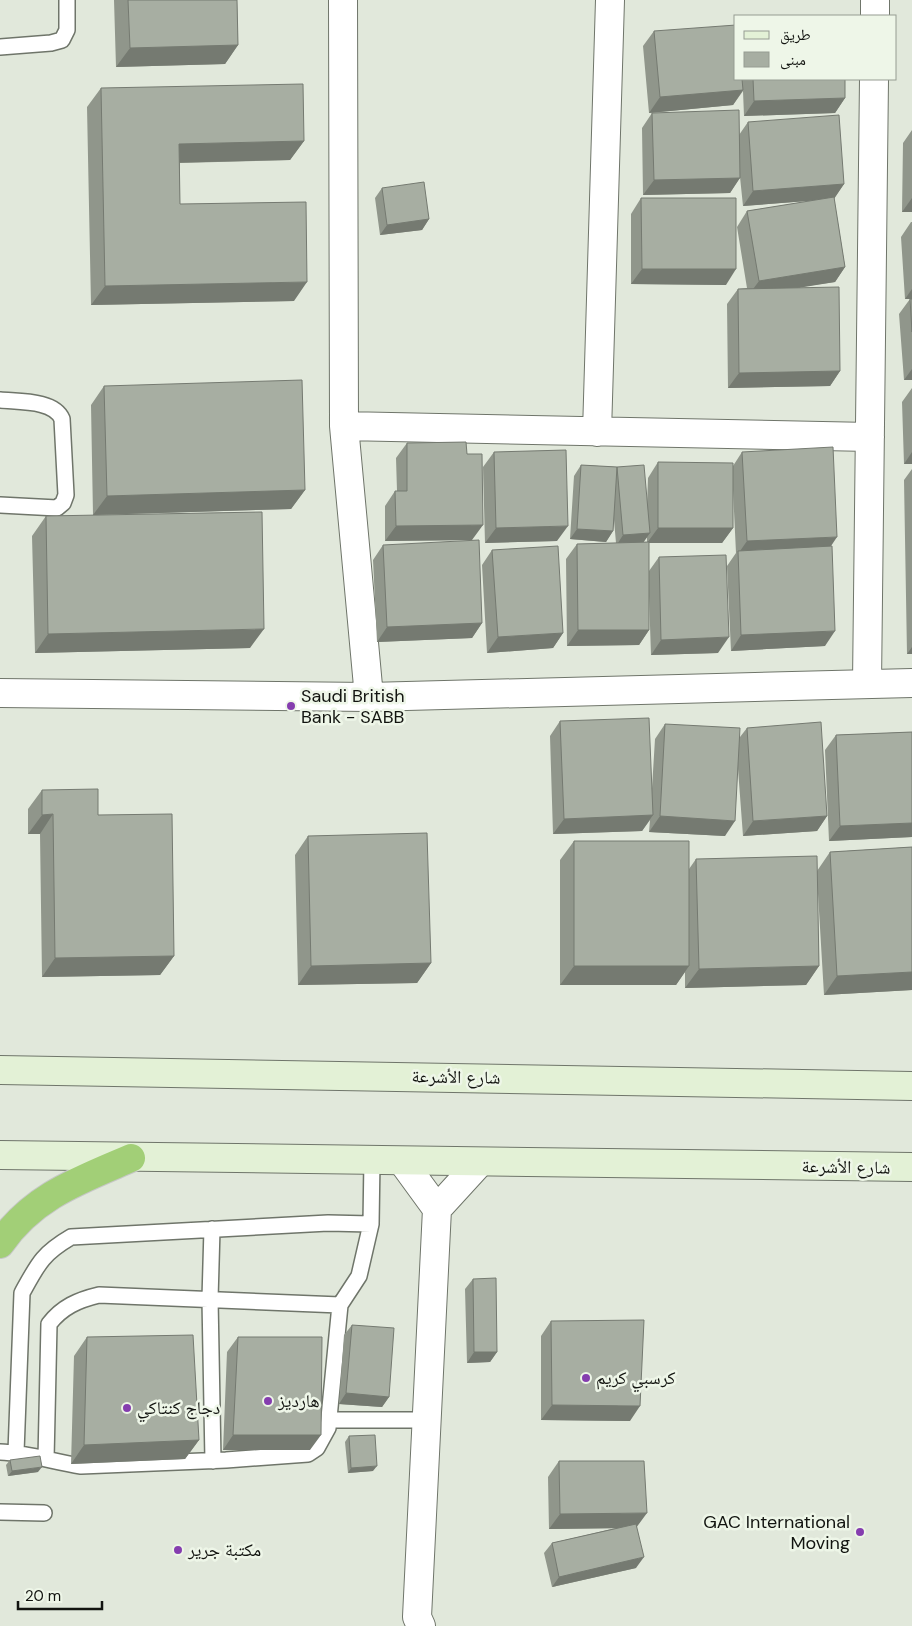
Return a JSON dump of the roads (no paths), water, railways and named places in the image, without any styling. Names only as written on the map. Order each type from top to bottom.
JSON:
[{"type":"highway","points":[[0,1244],[29,1210],[65,1187],[131,1158]]},
{"type":"street","points":[[342,0],[344,426],[369,697]]},
{"type":"street","points":[[598,432],[610,0]]},
{"type":"street","points":[[875,0],[875,15]]},
{"type":"street","points":[[867,684],[874,80]]},
{"type":"street","points":[[344,426],[870,437]]},
{"type":"street","points":[[0,692],[369,697],[912,683]]},
{"type":"street","name":"شارع الأشرعة","points":[[0,1070],[912,1086]]},
{"type":"street","name":"شارع الأشرعة","points":[[0,1155],[912,1167]]},
{"type":"street","points":[[402,1161],[437,1209],[416,1617],[420,1626]]},
{"type":"street","points":[[437,1209],[480,1162]]},
{"type":"lane","points":[[0,47],[52,43],[62,40],[67,30],[67,0]]},
{"type":"lane","points":[[0,400],[51,407],[59,412],[62,419],[66,494],[63,503],[58,508],[0,505]]},
{"type":"lane","points":[[0,1452],[16,1452],[59,1463],[81,1466],[213,1461],[308,1454],[317,1448],[328,1428],[340,1305],[359,1276],[371,1224],[372,1160]]},
{"type":"lane","points":[[16,1452],[22,1293],[34,1270],[49,1250],[72,1237],[328,1223],[371,1224]]},
{"type":"lane","points":[[212,1229],[210,1300],[213,1461]]},
{"type":"lane","points":[[46,1459],[49,1324],[56,1315],[81,1300],[98,1295],[340,1305]]},
{"type":"lane","points":[[329,1420],[426,1420]]},
{"type":"lane","points":[[0,1512],[44,1513]]},
{"type":"place","name":"Saudi British Bank - SABB","points":[[291,706]]},
{"type":"place","name":"كرسبي كريم","points":[[586,1378]]},
{"type":"place","name":"هارديز","points":[[268,1401]]},
{"type":"place","name":"دجاج كنتاكي","points":[[127,1408]]},
{"type":"place","name":"GAC International Moving","points":[[860,1532]]},
{"type":"place","name":"مكتبة جرير","points":[[178,1550]]}]
